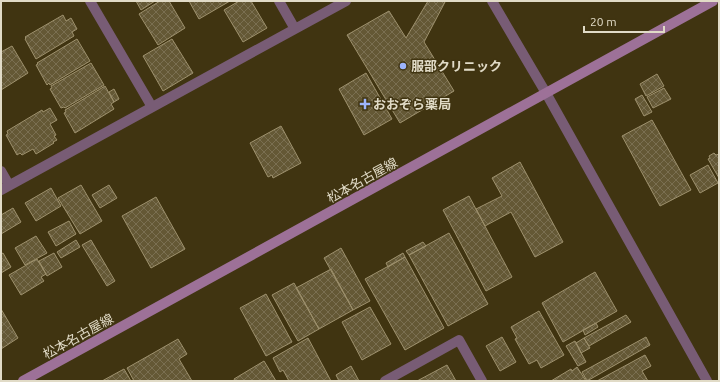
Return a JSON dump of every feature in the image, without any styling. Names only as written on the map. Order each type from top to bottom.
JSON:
[{"type":"main road","name":"松本名古屋線","points":[[23,381],[713,1]]},
{"type":"street","points":[[90,1],[152,107]]},
{"type":"street","points":[[279,1],[295,29]]},
{"type":"street","points":[[1,172],[5,188],[346,1]]},
{"type":"street","points":[[492,1],[546,93],[707,381]]},
{"type":"street","points":[[385,381],[459,340],[482,381]]},
{"type":"building","points":[[136,1],[155,1],[141,10]]},
{"type":"building","points":[[160,1],[169,1],[185,28],[158,45],[139,14]]},
{"type":"building","points":[[189,1],[230,1],[199,19]]},
{"type":"building","points":[[239,1],[251,1],[267,28],[243,42],[224,10]]},
{"type":"building","name":"服部クリニック","points":[[428,1],[445,2],[424,42],[454,91],[400,123],[347,35],[389,11],[406,38]]},
{"type":"building","points":[[63,15],[66,21],[71,18],[77,29],[72,32],[74,36],[36,59],[25,37]]},
{"type":"building","points":[[77,39],[90,61],[50,85],[49,83],[47,85],[36,65],[38,64],[37,63]]},
{"type":"building","points":[[172,39],[193,73],[163,91],[143,56]]},
{"type":"building","points":[[12,46],[28,73],[1,90],[1,52]]},
{"type":"building","points":[[91,63],[104,85],[65,108],[61,108],[50,89],[52,88],[51,86]]},
{"type":"building","name":"おおぞら薬局","points":[[366,73],[392,119],[364,135],[339,89]]},
{"type":"building","points":[[657,74],[664,86],[646,96],[640,84]]},
{"type":"building","points":[[105,86],[114,102],[111,104],[114,109],[75,133],[64,113],[66,112],[65,110]]},
{"type":"building","points":[[664,88],[671,99],[653,108],[647,97]]},
{"type":"building","points":[[114,89],[119,99],[114,102],[109,92]]},
{"type":"building","points":[[642,95],[652,112],[644,116],[635,99]]},
{"type":"building","points":[[50,108],[57,120],[50,124],[57,140],[36,154],[33,149],[22,155],[20,153],[17,155],[6,135],[8,134],[7,131],[42,110],[43,112]]},
{"type":"building","points":[[652,120],[691,190],[660,206],[622,136]]},
{"type":"building","points":[[281,126],[301,163],[273,178],[272,175],[268,177],[250,143]]},
{"type":"building","points":[[714,153],[716,155],[719,154],[719,178],[708,159],[710,158],[709,156]]},
{"type":"building","points":[[520,162],[563,242],[535,257],[511,212],[485,226],[476,209],[502,196],[492,178]]},
{"type":"building","points":[[708,165],[718,183],[700,193],[690,175]]},
{"type":"building","points":[[81,185],[102,221],[80,234],[58,198]]},
{"type":"building","points":[[109,185],[117,198],[100,208],[92,195]]},
{"type":"building","points":[[51,188],[61,206],[36,221],[25,203]]},
{"type":"building","points":[[469,196],[512,277],[486,291],[443,210]]},
{"type":"building","points":[[156,197],[185,249],[151,268],[122,216]]},
{"type":"building","points":[[13,208],[21,222],[1,234],[1,215]]},
{"type":"building","points":[[69,221],[76,234],[56,246],[48,232]]},
{"type":"building","points":[[449,233],[488,304],[448,326],[409,255]]},
{"type":"building","points":[[36,236],[47,253],[25,265],[15,248]]},
{"type":"building","points":[[76,240],[80,247],[61,258],[57,252]]},
{"type":"building","points":[[91,240],[115,281],[107,286],[82,245]]},
{"type":"building","points":[[423,242],[426,246],[409,255],[406,251]]},
{"type":"building","points":[[341,248],[370,301],[353,310],[324,258]]},
{"type":"building","points":[[3,253],[11,267],[1,273],[1,254]]},
{"type":"building","points":[[54,253],[62,267],[47,276],[39,261]]},
{"type":"building","points":[[403,253],[405,257],[388,267],[386,263]]},
{"type":"building","points":[[405,257],[444,328],[405,350],[365,279]]},
{"type":"building","points":[[37,259],[46,274],[41,277],[44,281],[21,295],[9,275]]},
{"type":"building","points":[[331,269],[353,310],[319,329],[296,288]]},
{"type":"building","points":[[595,272],[617,311],[563,342],[542,303]]},
{"type":"building","points":[[294,283],[319,329],[298,341],[272,295]]},
{"type":"building","points":[[266,294],[292,342],[266,356],[240,308]]},
{"type":"building","points":[[370,307],[391,344],[362,360],[342,322]]},
{"type":"building","points":[[1,309],[18,338],[1,349]]},
{"type":"building","points":[[539,311],[564,355],[541,368],[537,360],[529,364],[515,339],[517,338],[511,327]]},
{"type":"building","points":[[626,315],[631,322],[589,346],[584,338]]},
{"type":"building","points":[[596,323],[598,327],[585,335],[583,330]]},
{"type":"building","points":[[502,337],[516,362],[500,371],[486,346]]},
{"type":"building","points":[[646,337],[650,345],[587,381],[582,372]]},
{"type":"building","points":[[308,338],[331,381],[289,381],[283,370],[280,372],[273,358]]},
{"type":"building","points":[[584,338],[590,348],[581,353],[576,343]]},
{"type":"building","points":[[178,339],[187,354],[179,359],[192,381],[134,381],[127,368]]},
{"type":"building","points":[[575,341],[586,362],[578,366],[566,346]]},
{"type":"building","points":[[645,355],[651,366],[642,371],[648,381],[597,381]]},
{"type":"building","points":[[264,361],[276,381],[235,381],[234,379]]},
{"type":"building","points":[[447,365],[456,381],[417,381]]},
{"type":"building","points":[[351,366],[359,381],[339,381],[336,375]]},
{"type":"building","points":[[577,367],[586,381],[551,381],[571,369],[572,371]]},
{"type":"building","points":[[124,369],[131,381],[102,381]]},
{"type":"place","name":"服部クリニック","points":[[403,66]]},
{"type":"place","name":"おおぞら薬局","points":[[365,104]]}]
